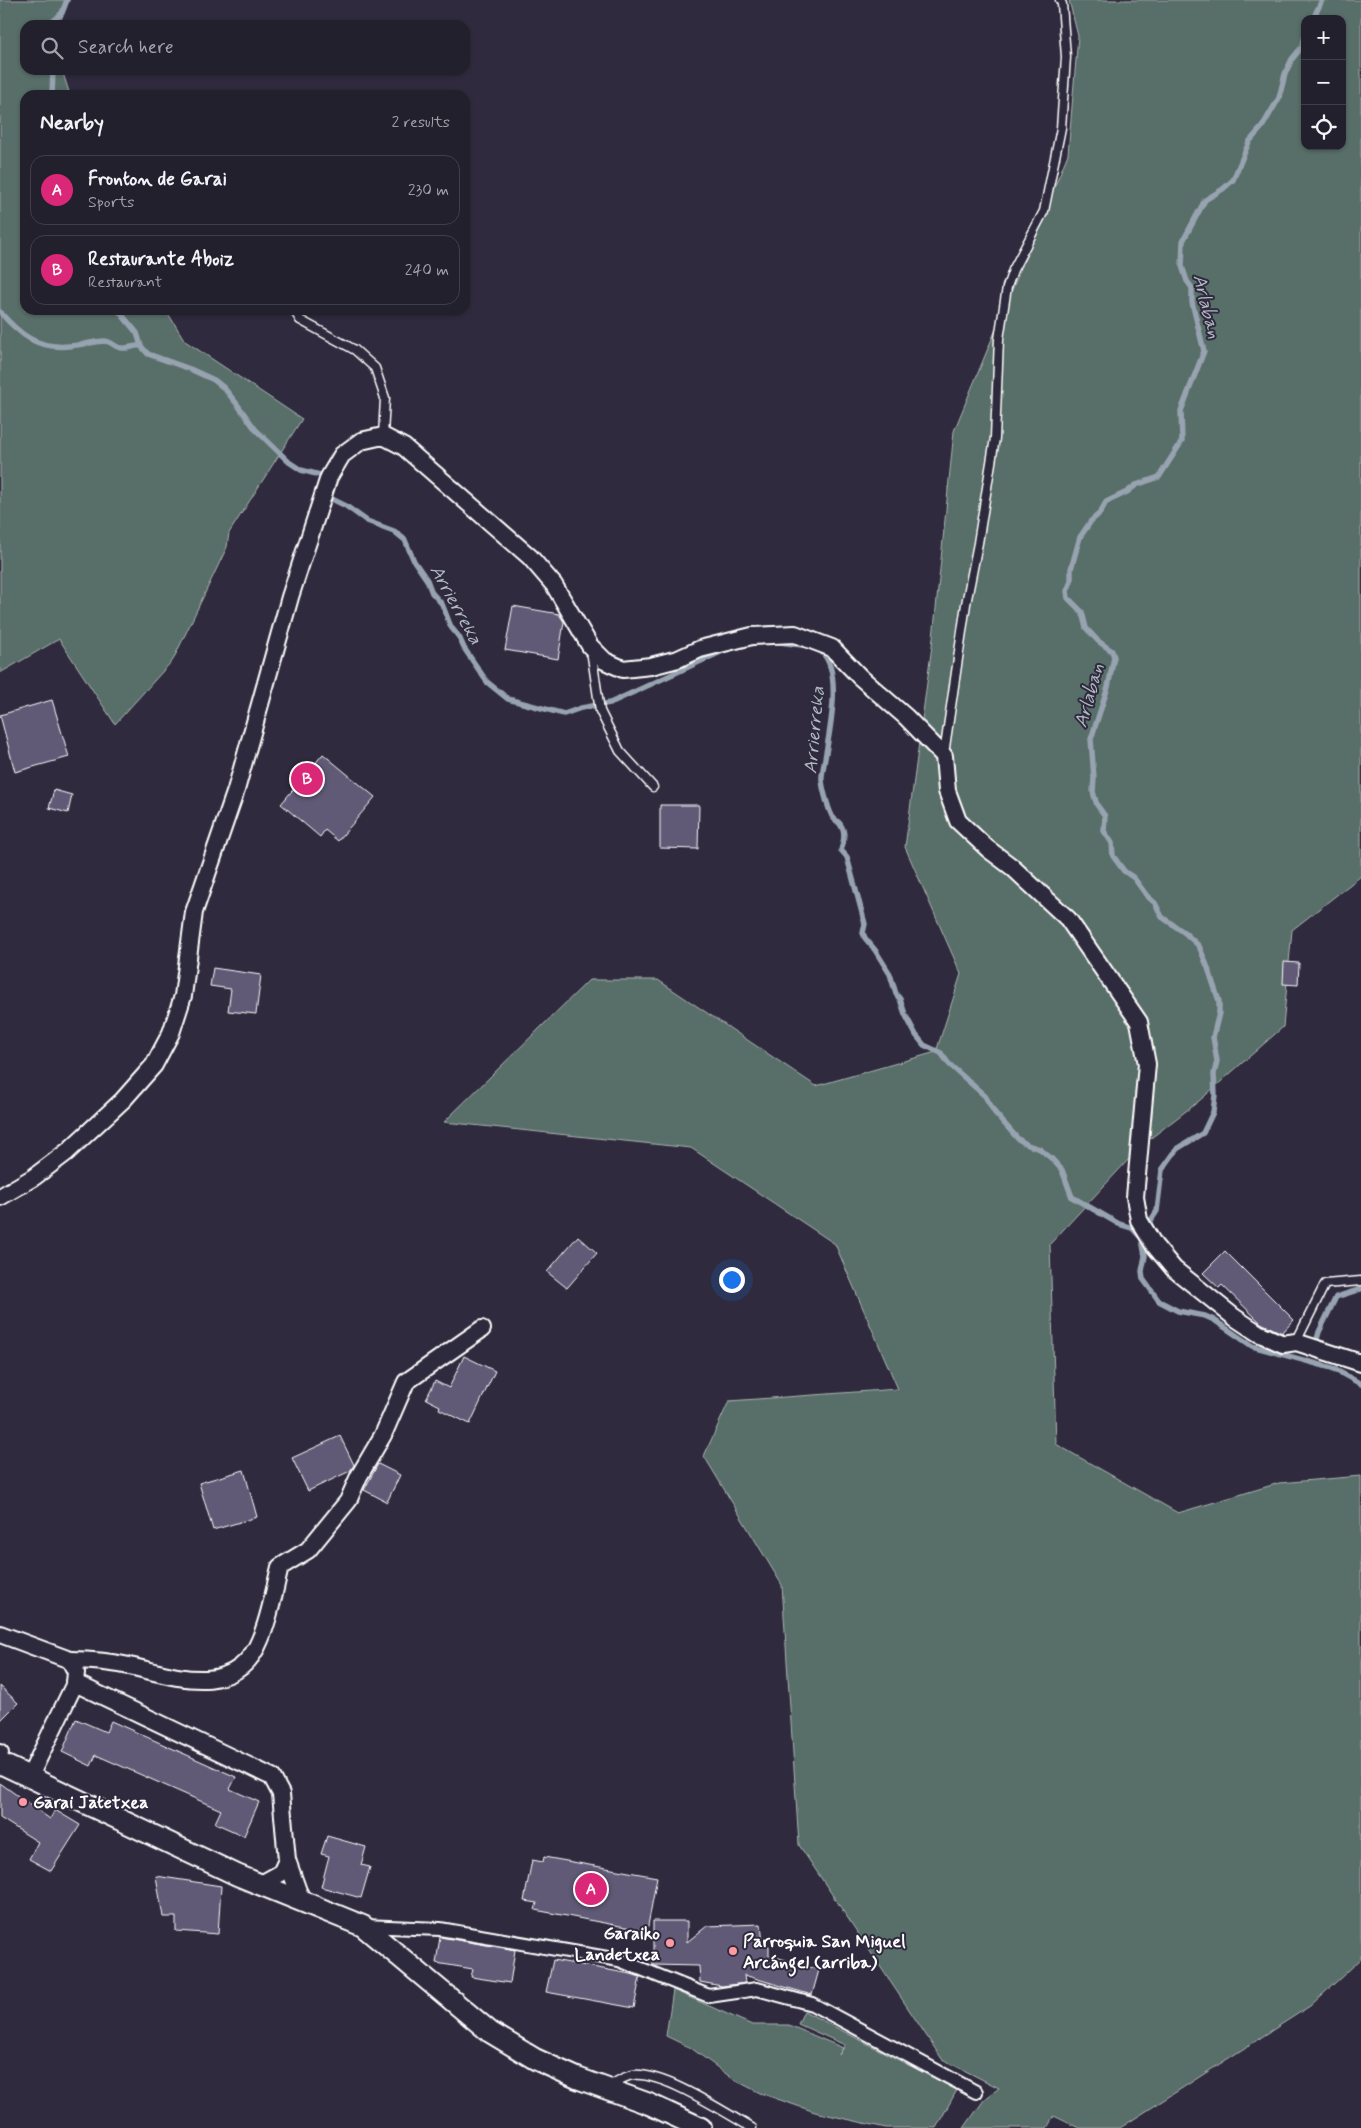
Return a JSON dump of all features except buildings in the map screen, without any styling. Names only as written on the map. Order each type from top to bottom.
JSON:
[{"type":"street","points":[[0,1197],[34,1177],[67,1152],[123,1100],[154,1065],[172,1032],[183,996],[194,912],[236,790],[269,666],[323,497],[342,455],[361,442],[383,436],[404,448],[530,557],[554,585],[590,646],[605,661],[623,669],[652,666],[678,659],[700,649],[752,636],[795,634],[832,648],[860,677],[906,717],[944,756],[947,791],[958,821],[988,849],[1012,867],[1068,919],[1140,1022],[1147,1064],[1135,1196],[1139,1220],[1154,1245],[1174,1268],[1234,1317],[1258,1333],[1283,1344],[1296,1342],[1361,1363]]},
{"type":"street","points":[[0,1634],[70,1660],[96,1660],[173,1678],[205,1680],[226,1675],[247,1662],[260,1640],[280,1567],[308,1550],[348,1501],[359,1476],[383,1435],[406,1382],[482,1328]]},
{"type":"street","points":[[30,1776],[75,1682],[76,1672],[70,1660]]},
{"type":"street","points":[[75,1682],[272,1777],[281,1794],[287,1860],[303,1901]]},
{"type":"street","points":[[1,1756],[30,1776],[237,1875],[363,1926],[490,2032],[535,2059],[649,2104],[701,2128]]},
{"type":"street","points":[[261,1884],[281,1874],[287,1860]]},
{"type":"street","points":[[363,1926],[450,1931],[619,1960],[709,1996],[757,1989],[812,2004],[976,2092]]},
{"type":"lane","points":[[944,756],[966,604],[978,543],[994,438],[999,339],[1007,288],[1044,211],[1060,128],[1066,57],[1062,4],[1060,0]]},
{"type":"lane","points":[[297,315],[300,320],[355,350],[374,368],[385,398],[383,436]]},
{"type":"lane","points":[[590,646],[600,711],[620,751],[654,787]]},
{"type":"lane","points":[[1296,1342],[1325,1284],[1361,1281]]},
{"type":"lane","points":[[605,2088],[631,2075],[643,2075],[661,2079],[752,2128]]},
{"type":"green space","points":[[0,0],[69,0],[61,20],[20,20],[20,75],[64,75],[68,90],[20,90],[20,315],[169,315],[185,341],[302,419],[229,533],[227,547],[173,660],[115,724],[59,639],[0,673]]},
{"type":"green space","points":[[1069,0],[1361,0],[1361,876],[1292,930],[1283,1027],[1199,1101],[1142,1145],[1050,1244],[1056,1444],[1178,1513],[1279,1483],[1361,1476],[1361,1959],[1310,2006],[1120,2128],[1079,2128],[1054,2116],[1047,2128],[964,2128],[984,2100],[999,2088],[942,2059],[799,1845],[782,1585],[704,1456],[729,1401],[898,1389],[835,1244],[691,1148],[444,1122],[589,980],[658,980],[816,1086],[936,1052],[961,974],[905,847],[933,638],[954,431],[1068,154],[1078,36]]},
{"type":"green space","points":[[673,1990],[752,2025],[789,2025],[843,2048],[839,2055],[845,2045],[798,2024],[804,2011],[957,2090],[936,2128],[886,2128],[815,2112],[760,2093],[733,2079],[691,2048],[666,2036]]},
{"type":"waterway","name":"Arrierreka","points":[[54,20],[62,13],[67,0]]},
{"type":"waterway","name":"Arlaban","points":[[1315,15],[1322,0]]},
{"type":"waterway","name":"Arlaban","points":[[1148,1225],[1157,1211],[1162,1170],[1177,1149],[1203,1133],[1213,1112],[1215,1095],[1214,1074],[1217,1061],[1213,1037],[1219,1013],[1219,1001],[1199,946],[1185,933],[1162,917],[1155,903],[1147,896],[1134,878],[1124,871],[1113,856],[1112,843],[1104,831],[1105,816],[1097,805],[1093,792],[1094,778],[1091,739],[1108,687],[1114,657],[1112,651],[1098,641],[1086,628],[1082,612],[1068,598],[1067,591],[1071,581],[1071,569],[1080,537],[1091,521],[1100,513],[1106,502],[1127,492],[1136,485],[1159,477],[1182,441],[1181,411],[1204,351],[1192,302],[1192,288],[1187,281],[1182,266],[1183,241],[1205,200],[1223,189],[1233,180],[1249,142],[1262,127],[1279,98],[1285,74],[1292,59],[1301,48]]},
{"type":"waterway","name":"Arrierreka","points":[[52,90],[53,75]]},
{"type":"waterway","points":[[0,312],[22,334],[38,343],[69,346],[104,341],[120,348],[141,346]]},
{"type":"waterway","name":"Arrierreka","points":[[122,315],[137,333],[141,346],[148,354],[214,380],[224,388],[256,430],[289,462],[301,470],[320,475],[324,483]]},
{"type":"waterway","name":"Arrierreka","points":[[327,492],[330,498],[346,506],[367,521],[394,531],[405,540],[414,561],[427,580],[432,593],[442,604],[451,627],[459,637],[464,648],[487,682],[508,699],[564,714],[581,708],[610,703],[725,650]]},
{"type":"waterway","name":"Arrierreka","points":[[780,642],[808,646]]},
{"type":"waterway","name":"Arrierreka","points":[[817,648],[826,657],[831,671],[833,688],[833,708],[822,776],[825,796],[832,816],[840,824],[844,833],[841,850],[847,857],[865,924],[863,933],[890,974],[896,994],[916,1035],[924,1045],[941,1053],[949,1064],[985,1096],[995,1113],[1018,1139],[1040,1149],[1052,1159],[1062,1170],[1072,1197],[1119,1224],[1132,1228],[1142,1239],[1145,1256],[1142,1271],[1143,1279],[1159,1301],[1178,1311],[1205,1316],[1214,1320],[1252,1346],[1332,1368],[1361,1384]]},
{"type":"waterway","points":[[1317,1339],[1336,1297],[1361,1289]]},
{"type":"place","name":"Restaurante Aboiz","points":[[307,779]]},
{"type":"place","name":"Garai Jatetxea","points":[[23,1802]]},
{"type":"place","name":"Fronton de Garai","points":[[591,1889]]},
{"type":"place","name":"Garaiko Landetxea","points":[[670,1943]]},
{"type":"place","name":"Parroquia San Miguel Arcángel (arriba)","points":[[733,1951]]}]
